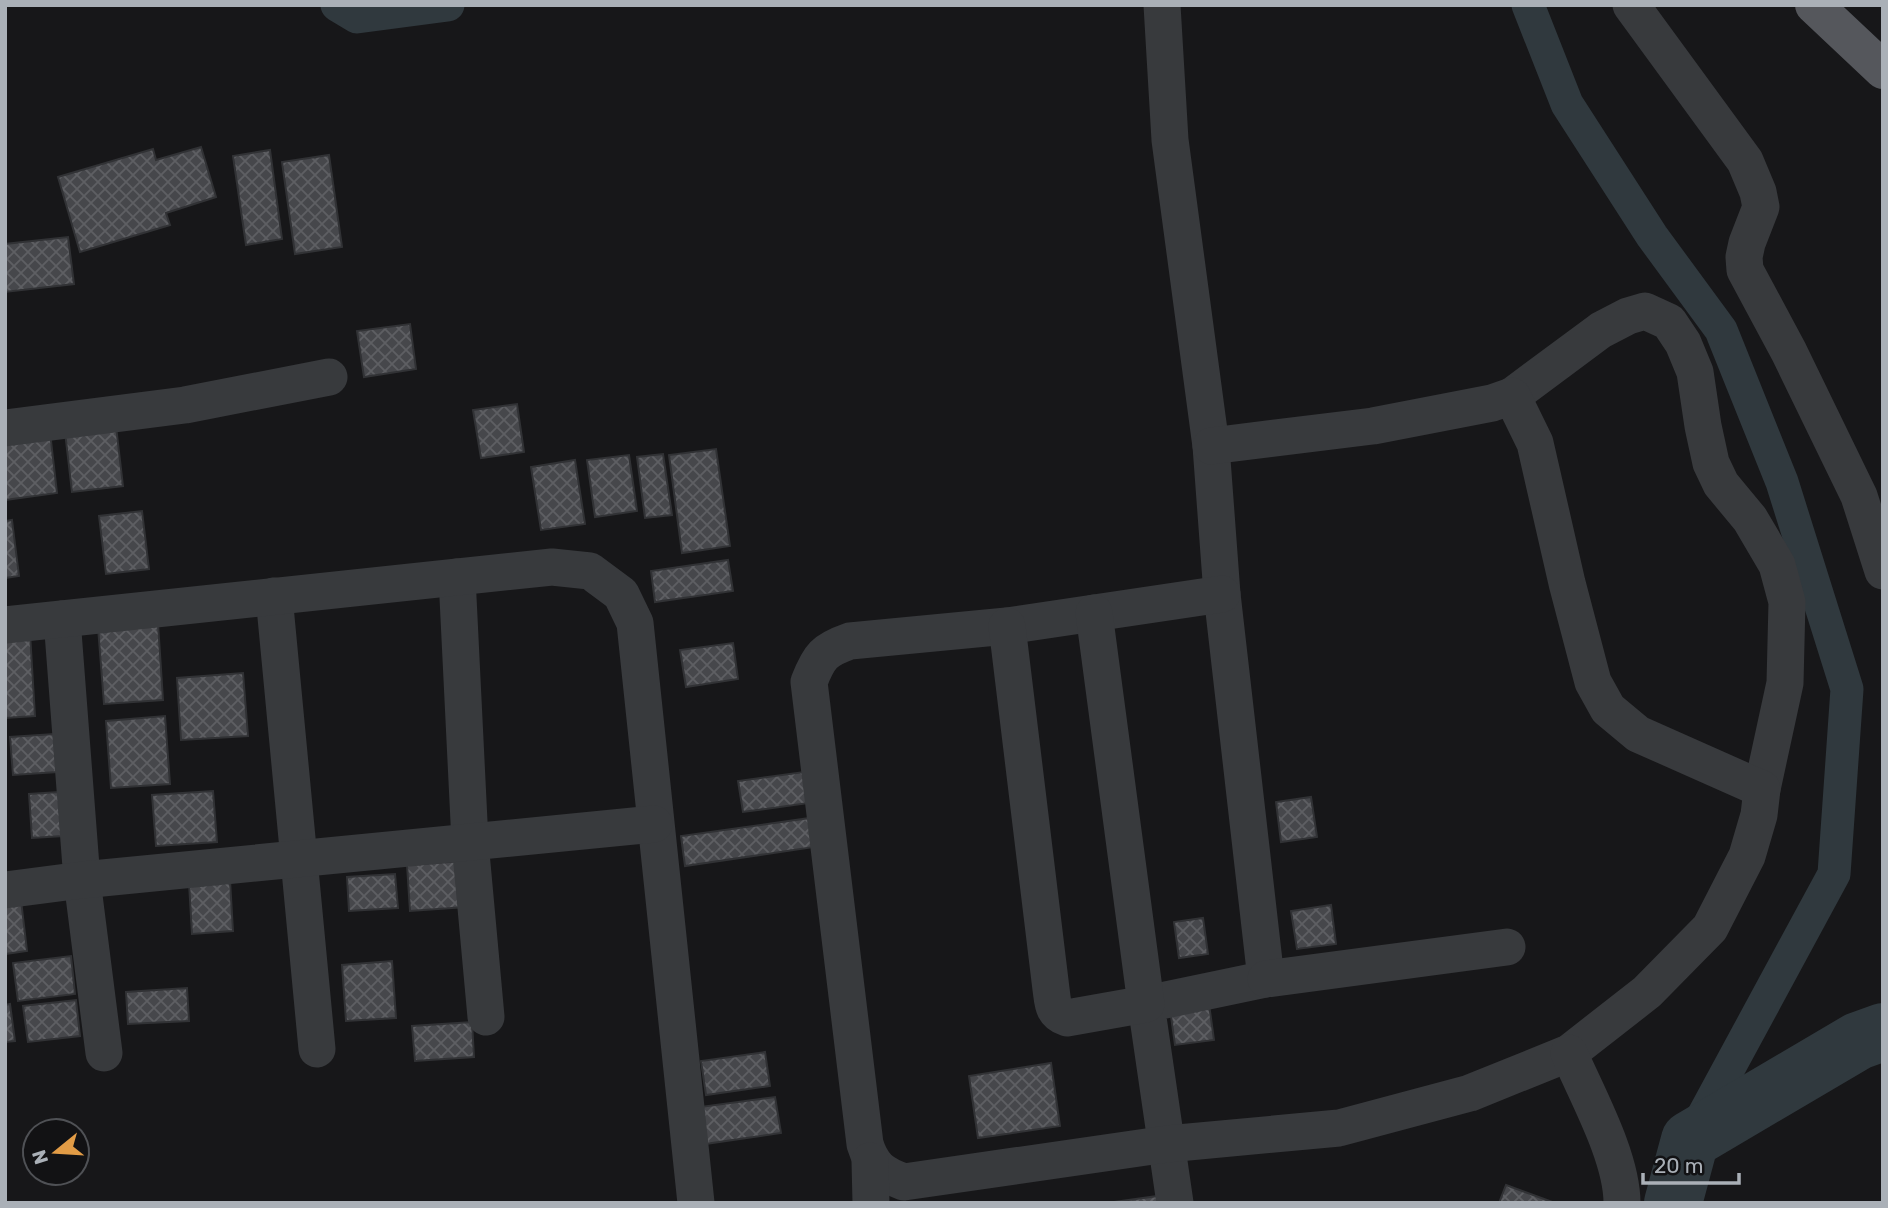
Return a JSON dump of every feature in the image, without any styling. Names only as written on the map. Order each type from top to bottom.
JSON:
[{"type":"main road","points":[[1814,5],[1883,70]]},
{"type":"street","points":[[1162,5],[1170,140],[1211,446],[1222,594],[1266,979]]},
{"type":"street","points":[[1631,5],[1745,161],[1761,207],[1747,243],[1745,270],[1789,352],[1871,488],[1883,571]]},
{"type":"street","points":[[870,1161],[888,1176],[904,1182],[1167,1144],[1339,1128],[1471,1093],[1569,1053],[1647,992],[1710,928],[1747,856],[1759,815],[1785,683],[1787,602],[1777,565],[1750,519],[1721,484],[1711,463],[1695,372],[1683,342],[1669,322],[1645,311],[1628,316],[1601,330],[1512,396],[1458,410],[1373,425],[1211,446]]},
{"type":"street","points":[[5,428],[186,405],[329,377]]},
{"type":"street","points":[[1512,396],[1535,443],[1593,682],[1608,709],[1638,734],[1762,789]]},
{"type":"street","points":[[5,625],[552,567],[590,571],[621,594],[635,623],[654,824],[696,1203]]},
{"type":"street","points":[[457,577],[470,842],[486,1017]]},
{"type":"street","points":[[871,1203],[870,1161],[865,1144],[809,682],[817,660],[830,648],[850,641],[1007,626],[1222,594]]},
{"type":"street","points":[[274,596],[317,1049]]},
{"type":"street","points":[[1094,613],[1175,1203]]},
{"type":"street","points":[[62,619],[82,880],[104,1054]]},
{"type":"street","points":[[1007,626],[1055,1010],[1058,1015],[1067,1018],[1266,979],[1507,947]]},
{"type":"street","points":[[5,890],[82,880],[654,824]]},
{"type":"street","points":[[1569,1053],[1614,1160],[1622,1203]]},
{"type":"building","points":[[201,147],[216,197],[166,213],[170,225],[80,252],[58,177],[153,149],[156,160]]},
{"type":"building","points":[[270,150],[282,239],[246,245],[233,156]]},
{"type":"building","points":[[329,155],[342,247],[295,254],[282,162]]},
{"type":"building","points":[[68,237],[74,284],[5,292],[5,244]]},
{"type":"building","points":[[410,324],[416,369],[364,377],[357,331]]},
{"type":"building","points":[[517,404],[524,452],[481,458],[473,410]]},
{"type":"building","points":[[116,426],[123,486],[72,492],[65,432]]},
{"type":"building","points":[[50,432],[57,493],[5,500],[5,438]]},
{"type":"building","points":[[716,449],[730,546],[682,553],[669,455]]},
{"type":"building","points":[[663,454],[672,515],[645,518],[637,457]]},
{"type":"building","points":[[629,455],[637,511],[595,517],[587,460]]},
{"type":"building","points":[[575,460],[585,524],[541,530],[531,467]]},
{"type":"building","points":[[142,511],[149,569],[106,574],[99,516]]},
{"type":"building","points":[[12,520],[19,576],[5,578],[5,521]]},
{"type":"building","points":[[728,560],[733,591],[655,602],[651,571]]},
{"type":"building","points":[[158,623],[163,700],[104,704],[98,627]]},
{"type":"building","points":[[30,633],[35,716],[5,718],[5,634]]},
{"type":"building","points":[[733,643],[738,679],[686,687],[680,650]]},
{"type":"building","points":[[243,673],[248,736],[181,740],[177,678]]},
{"type":"building","points":[[165,716],[170,784],[111,788],[106,721]]},
{"type":"building","points":[[54,734],[57,772],[13,775],[10,737]]},
{"type":"building","points":[[811,771],[816,802],[743,812],[738,781]]},
{"type":"building","points":[[213,791],[217,842],[156,846],[152,795]]},
{"type":"building","points":[[59,792],[63,836],[32,838],[29,794]]},
{"type":"building","points":[[1311,797],[1317,837],[1281,842],[1276,802]]},
{"type":"building","points":[[810,818],[814,847],[685,866],[681,836]]},
{"type":"building","points":[[463,861],[466,907],[410,911],[407,865]]},
{"type":"building","points":[[395,874],[398,908],[349,911],[347,877]]},
{"type":"building","points":[[230,880],[233,931],[192,934],[189,883]]},
{"type":"building","points":[[21,900],[27,951],[5,954],[5,902]]},
{"type":"building","points":[[1331,905],[1336,944],[1297,949],[1291,911]]},
{"type":"building","points":[[1203,918],[1208,954],[1179,958],[1174,922]]},
{"type":"building","points":[[71,956],[75,994],[18,1001],[13,963]]},
{"type":"building","points":[[392,961],[396,1018],[346,1021],[342,965]]},
{"type":"building","points":[[187,988],[189,1021],[128,1024],[126,992]]},
{"type":"building","points":[[76,1000],[80,1036],[28,1042],[23,1006]]},
{"type":"building","points":[[10,1004],[15,1041],[5,1042],[5,1005]]},
{"type":"building","points":[[1209,1004],[1214,1040],[1175,1045],[1170,1009]]},
{"type":"building","points":[[472,1022],[474,1057],[415,1061],[412,1026]]},
{"type":"building","points":[[765,1052],[770,1086],[706,1095],[701,1061]]},
{"type":"building","points":[[1051,1063],[1060,1126],[978,1138],[969,1076]]},
{"type":"building","points":[[775,1097],[781,1133],[705,1144],[700,1107]]},
{"type":"building","points":[[1506,1185],[1555,1203],[1499,1203]]},
{"type":"building","points":[[1165,1195],[1166,1203],[1114,1202]]},
{"type":"waterway","points":[[337,5],[357,17],[448,5]]},
{"type":"waterway","points":[[1528,5],[1567,104],[1652,236],[1721,330],[1782,482],[1847,689],[1834,874],[1690,1140]]},
{"type":"waterway","points":[[1673,1203],[1690,1140],[1858,1041],[1883,1032]]}]
